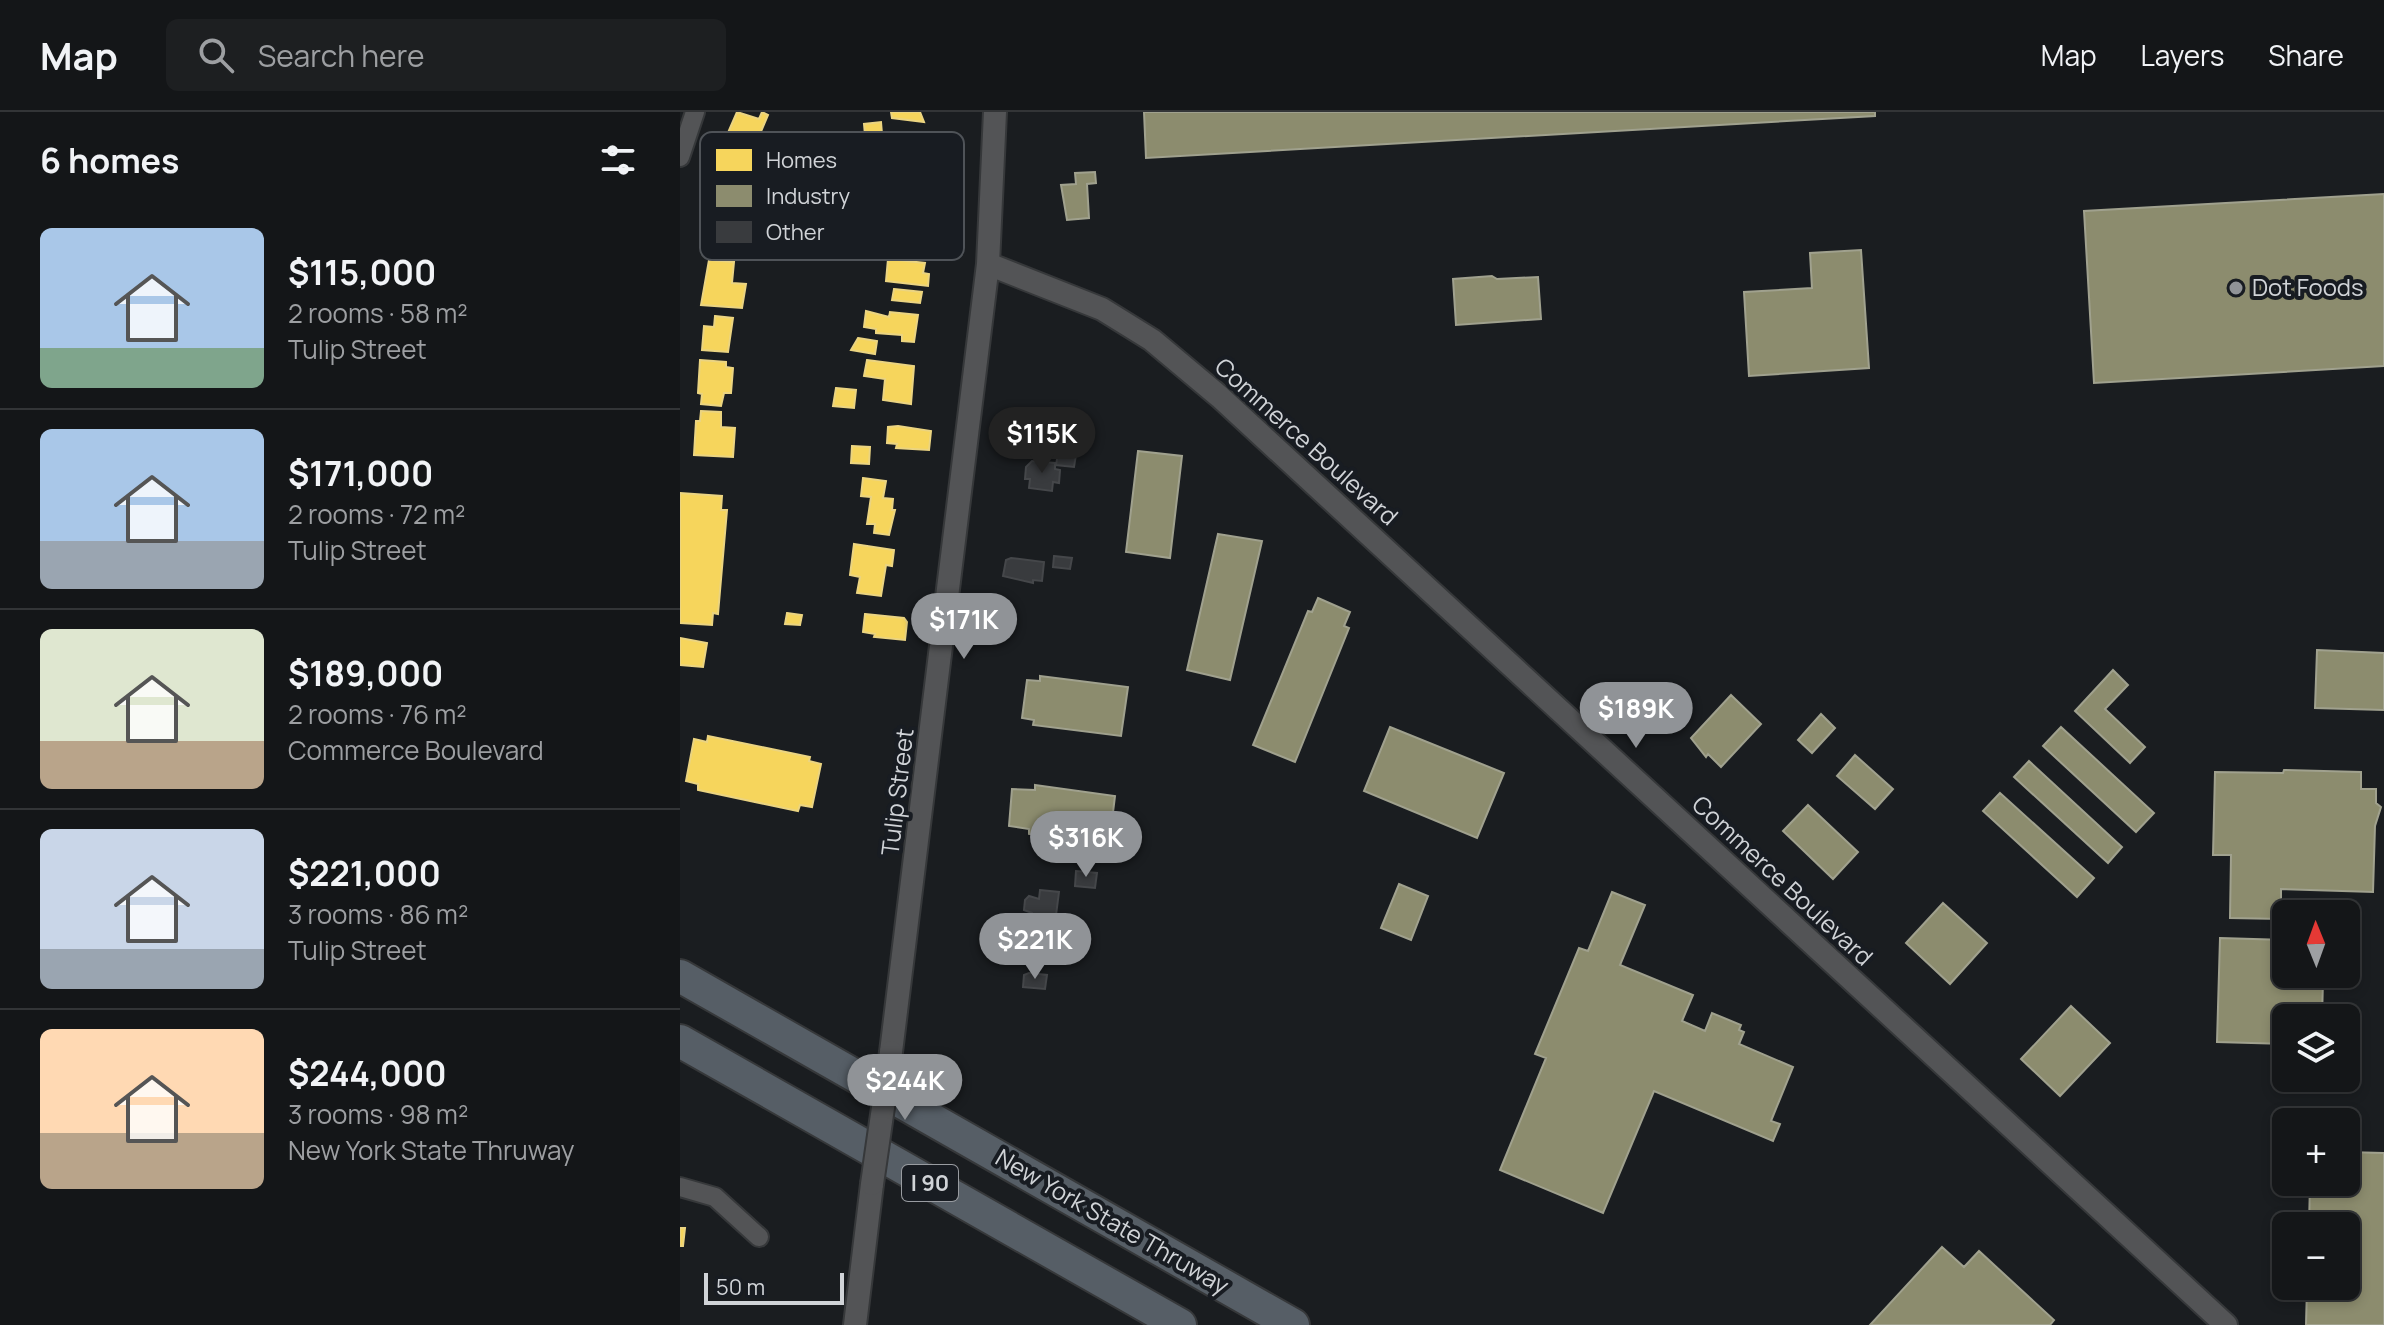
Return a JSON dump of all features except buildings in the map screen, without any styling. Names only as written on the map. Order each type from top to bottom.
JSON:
[{"type":"highway","name":"New York State Thruway","points":[[680,976],[1293,1325]]},
{"type":"highway","name":"I 90","points":[[680,1041],[1180,1325]]},
{"type":"street","points":[[680,157],[695,112]]},
{"type":"street","name":"Tulip Street","points":[[855,1325],[988,264],[995,112]]},
{"type":"street","name":"Commerce Boulevard","points":[[988,264],[1102,309],[1152,340],[1220,397],[2226,1325]]},
{"type":"street","points":[[680,1187],[715,1197],[759,1237]]},
{"type":"place","name":"Dot Foods","points":[[2236,288]]}]
